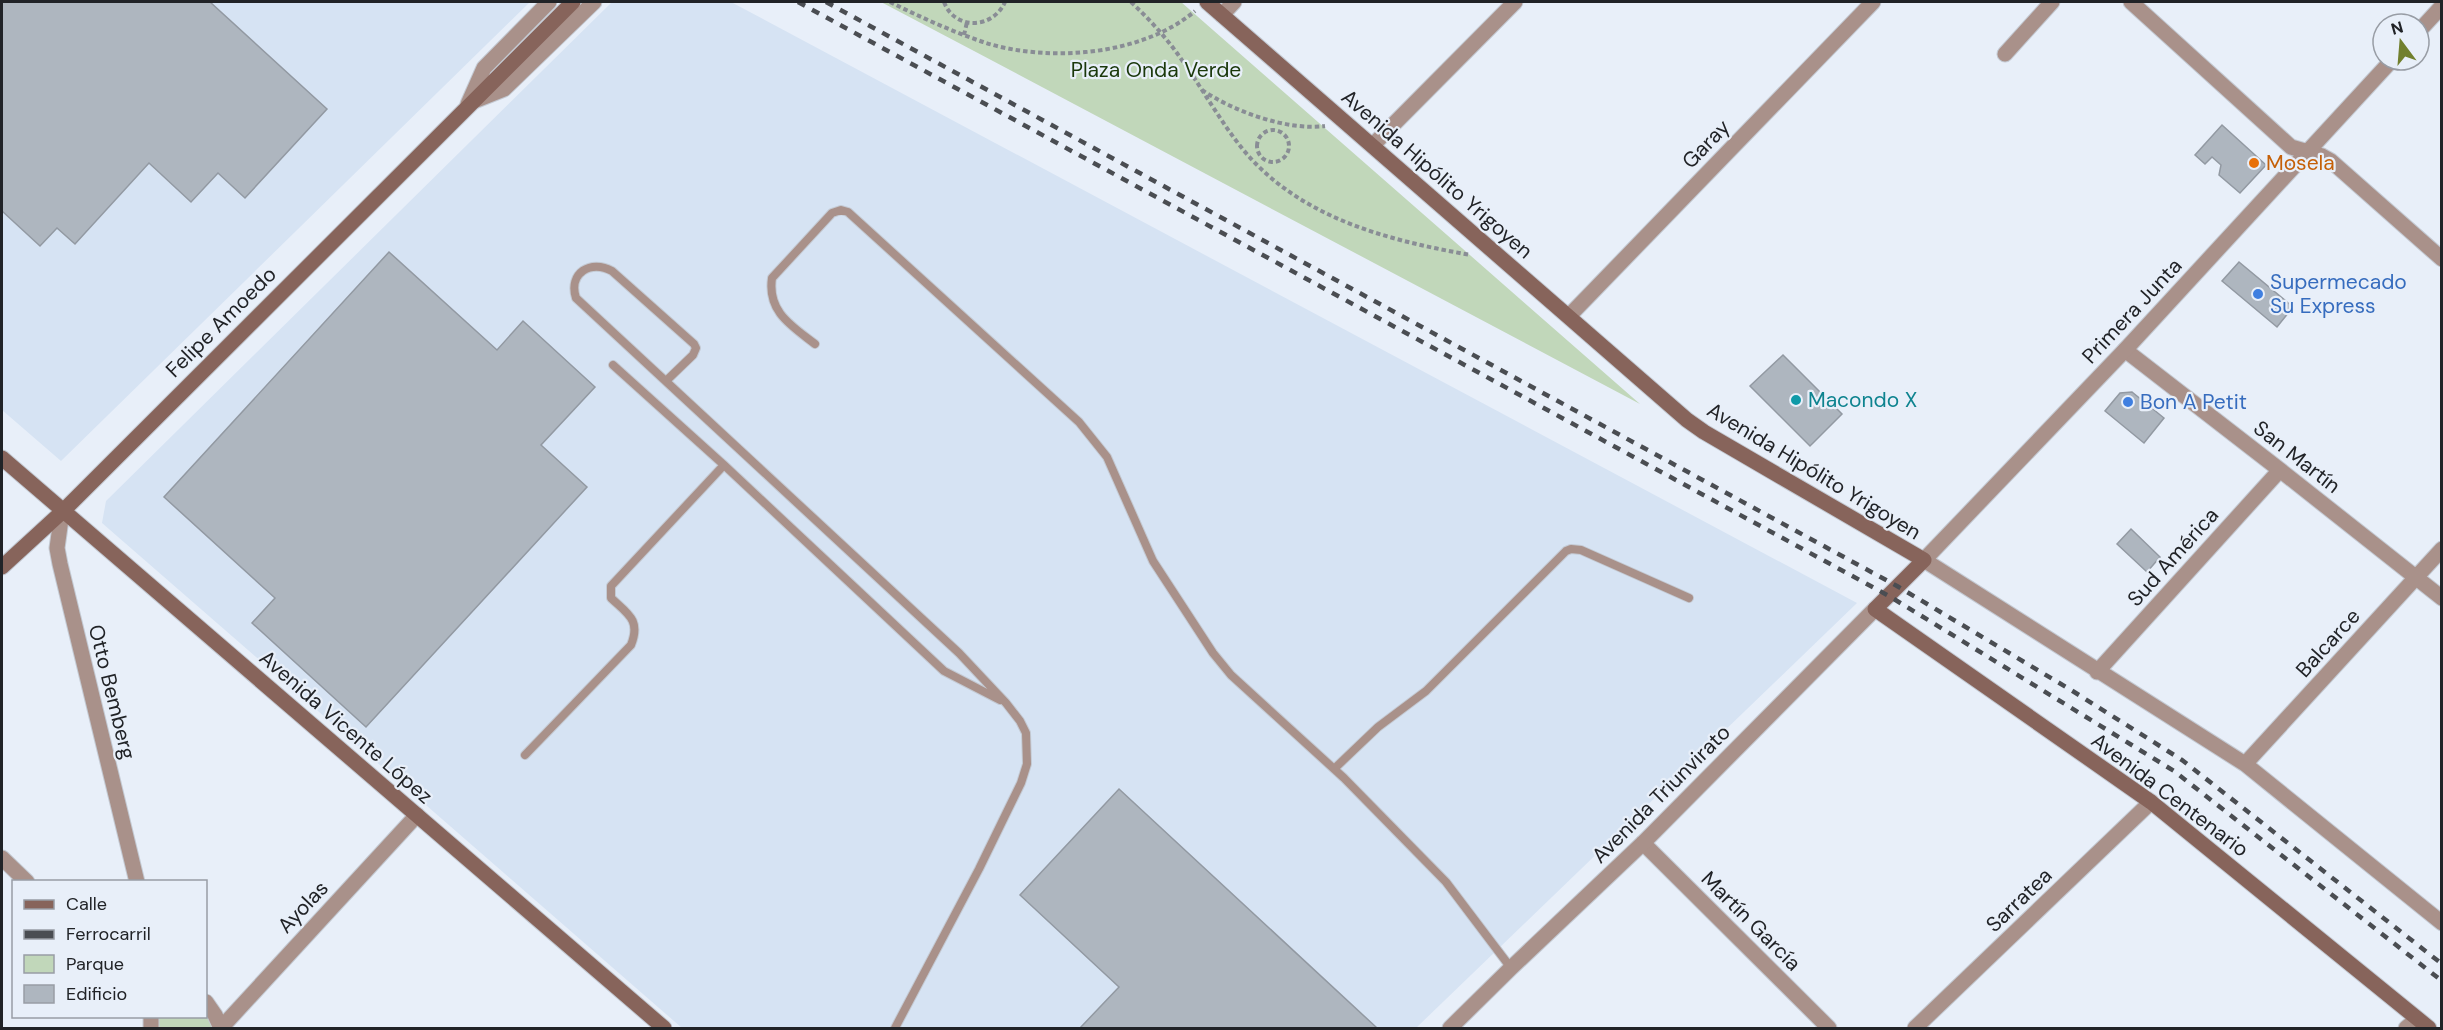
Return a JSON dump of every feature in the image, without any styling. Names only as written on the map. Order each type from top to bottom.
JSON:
[{"type":"main road","name":"Felipe Amoedo","points":[[2,567],[62,512],[468,104],[573,2]]},
{"type":"main road","name":"Avenida Hipólito Yrigoyen","points":[[1202,5],[1222,15],[1704,432],[1924,561]]},
{"type":"main road","name":"Avenida Vicente López","points":[[2,458],[664,1029]]},
{"type":"main road","name":"Primera Junta","points":[[1897,586],[1924,561]]},
{"type":"main road","name":"Avenida Triunvirato","points":[[1875,609],[1897,586]]},
{"type":"main road","name":"Avenida Centenario","points":[[1875,609],[2151,802],[2411,1024],[2429,1029]]},
{"type":"street","name":"Felipe Amoedo","points":[[468,104],[484,68],[549,2]]},
{"type":"street","name":"Felipe Amoedo","points":[[468,104],[504,89],[594,2]]},
{"type":"street","points":[[1222,15],[1234,2]]},
{"type":"street","points":[[1373,144],[1515,2]]},
{"type":"street","name":"Garay","points":[[1569,316],[1873,2]]},
{"type":"street","points":[[2005,54],[2052,2]]},
{"type":"street","points":[[2131,2],[2291,147],[2331,161],[2442,259]]},
{"type":"street","points":[[2431,18],[2442,6]]},
{"type":"street","name":"Primera Junta","points":[[1924,561],[2126,350],[2381,72]]},
{"type":"street","name":"San Martín","points":[[2126,350],[2442,598]]},
{"type":"street","name":"Sud América","points":[[2097,672],[2280,470]]},
{"type":"street","name":"Otto Bemberg","points":[[62,512],[57,548],[60,564],[137,880]]},
{"type":"street","name":"Balcarce","points":[[2245,765],[2442,549]]},
{"type":"street","name":"Avenida Hipólito Yrigoyen","points":[[1924,561],[2245,765],[2442,923]]},
{"type":"street","name":"Avenida Triunvirato","points":[[1450,1029],[1643,843],[1875,609]]},
{"type":"street","name":"Sarratea","points":[[1916,1029],[2151,802]]},
{"type":"street","name":"Ayolas","points":[[221,1028],[417,815]]},
{"type":"street","name":"Martín García","points":[[1643,843],[1829,1029]]},
{"type":"street","points":[[2,858],[25,880]]},
{"type":"street","points":[[207,1003],[216,1015],[221,1028]]},
{"type":"lane","points":[[815,344],[778,312],[772,294],[772,278],[832,213],[841,210],[848,212],[1079,422],[1095,440],[1118,478],[1153,561],[1200,636],[1231,675],[1334,769],[1446,882],[1511,968]]},
{"type":"lane","points":[[666,381],[693,355],[696,348],[694,344],[612,271],[597,265],[587,267],[579,274],[574,284],[576,298],[959,653],[1006,703],[1026,733],[1027,764],[1021,783],[979,869],[895,1029]]},
{"type":"lane","points":[[613,365],[724,465],[944,672],[1006,703]]},
{"type":"lane","points":[[525,755],[631,645],[636,634],[635,623],[611,598],[611,586],[724,465]]},
{"type":"lane","points":[[1334,769],[1378,727],[1426,691],[1566,551],[1581,550],[1689,598]]},
{"type":"path","points":[[890,2],[985,43],[1029,52],[1069,52],[1138,43],[1161,33],[1202,5]]},
{"type":"path","points":[[944,2],[951,14],[968,22],[982,23],[999,13],[1005,2]]},
{"type":"path","points":[[1131,2],[1161,33],[1223,123],[1256,165],[1287,192],[1367,231],[1406,243],[1473,255]]},
{"type":"path","points":[[964,35],[968,22]]},
{"type":"path","points":[[1199,88],[1215,99],[1250,115],[1318,127],[1348,123]]},
{"type":"path","points":[[1281,132],[1286,123]]},
{"type":"path","points":[[1271,130],[1281,132],[1288,140],[1289,151],[1278,161],[1267,161],[1263,158],[1257,144],[1262,135],[1271,130]]},
{"type":"path","points":[[1256,165],[1263,158]]},
{"type":"shaded area","points":[[2,2],[530,2],[61,461],[2,410]]},
{"type":"shaded area","points":[[612,2],[731,2],[1857,603],[1416,1028],[682,1028],[102,523],[106,501]]},
{"type":"green space","name":"Plaza Onda Verde","points":[[881,2],[1181,2],[1640,404],[974,51]]},
{"type":"green space","points":[[207,1017],[214,1028],[158,1028],[159,1018]]},
{"type":"building","points":[[2,2],[210,2],[327,109],[245,198],[218,173],[191,202],[149,163],[75,244],[57,228],[40,246],[2,211]]},
{"type":"building","points":[[2222,125],[2266,165],[2240,193],[2219,175],[2221,165],[2212,157],[2205,164],[2195,155]]},
{"type":"building","points":[[389,252],[497,350],[523,321],[595,387],[541,445],[587,487],[366,727],[252,623],[275,598],[164,497]]},
{"type":"building","name":"Supermecado Su Express","points":[[2239,262],[2293,307],[2277,327],[2222,281]]},
{"type":"building","name":"Macondo X","points":[[1783,355],[1842,414],[1810,446],[1750,386]]},
{"type":"building","points":[[2132,392],[2164,418],[2144,443],[2105,411],[2120,393]]},
{"type":"building","points":[[2131,529],[2160,557],[2147,572],[2117,544]]},
{"type":"building","points":[[1119,789],[1377,1028],[1080,1028],[1119,987],[1020,895]]},
{"type":"railway","points":[[798,2],[1889,596],[2174,771],[2442,981]]},
{"type":"railway","points":[[826,2],[1897,586],[2071,690],[2182,760],[2442,964]]},
{"type":"place","name":"Mosela","points":[[2254,163]]},
{"type":"place","name":"Supermecado Su Express","points":[[2258,294]]},
{"type":"place","name":"Macondo X","points":[[1796,400]]},
{"type":"place","name":"Bon A Petit","points":[[2128,402]]}]
